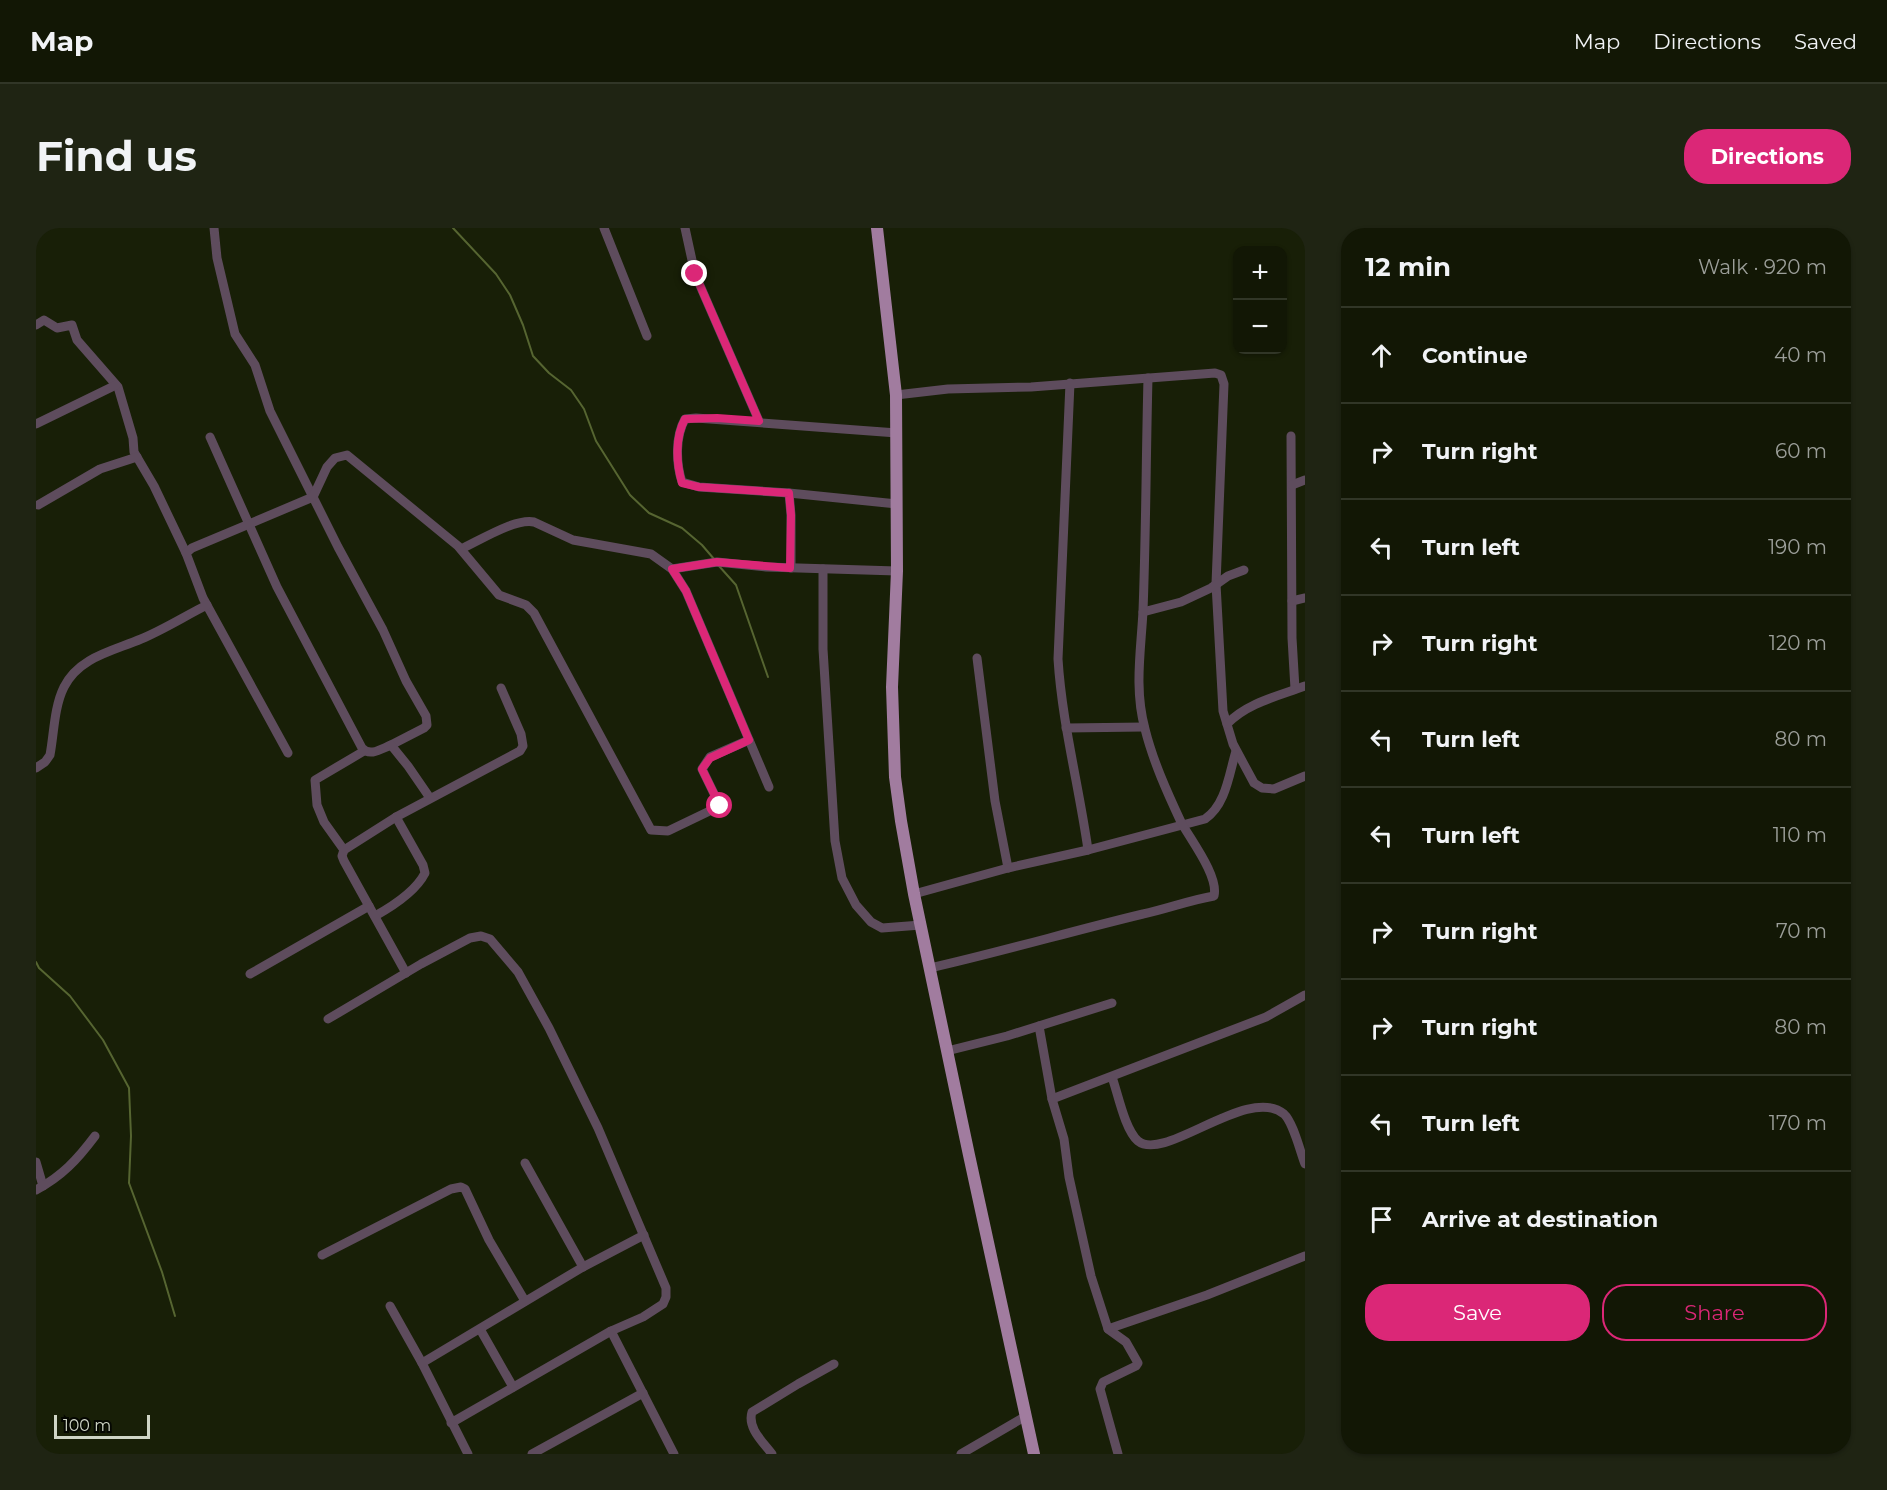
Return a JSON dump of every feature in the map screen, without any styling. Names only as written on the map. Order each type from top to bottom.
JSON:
[{"type":"main road","points":[[877,228],[896,395],[897,571],[892,687],[895,777],[914,894],[1034,1454]]},
{"type":"street","points":[[210,437],[277,587],[364,751],[371,753],[424,728],[427,720],[270,411],[255,365],[235,334],[217,258],[214,228]]},
{"type":"street","points":[[604,228],[647,336]]},
{"type":"street","points":[[685,228],[695,274],[759,421]]},
{"type":"street","points":[[36,324],[44,320],[57,327],[72,325],[77,340],[116,385],[125,408],[133,438],[134,452],[154,486],[186,553],[186,558],[207,605],[288,753]]},
{"type":"street","points":[[896,395],[948,389],[1031,387],[1215,373],[1221,375],[1224,384],[1216,584],[1223,711],[1236,751],[1254,783],[1262,788],[1274,789],[1305,776]]},
{"type":"street","points":[[930,968],[1214,896],[1216,890],[1206,865],[1182,824],[1154,759],[1144,727],[1138,664],[1143,612],[1148,378]]},
{"type":"street","points":[[1070,383],[1058,659],[1066,728],[1088,850]]},
{"type":"street","points":[[36,424],[116,385]]},
{"type":"street","points":[[897,433],[717,418],[685,419],[679,430],[678,470],[682,483],[699,487],[897,504]]},
{"type":"street","points":[[1291,436],[1292,638],[1295,689]]},
{"type":"street","points":[[186,553],[192,548],[313,497],[327,467],[334,458],[347,455],[461,549],[499,595],[526,605],[534,613],[651,830],[668,831],[720,806],[702,769],[710,758],[749,740]]},
{"type":"street","points":[[38,505],[100,469],[137,457]]},
{"type":"street","points":[[1292,485],[1305,480]]},
{"type":"street","points":[[789,493],[790,568]]},
{"type":"street","points":[[461,549],[527,520],[573,540],[651,554],[672,569],[686,591],[770,787]]},
{"type":"street","points":[[672,569],[717,562],[790,568],[897,571]]},
{"type":"street","points":[[823,569],[823,649],[835,841],[842,878],[856,904],[871,922],[882,928],[921,925]]},
{"type":"street","points":[[1143,612],[1181,602],[1211,588],[1228,576],[1244,570]]},
{"type":"street","points":[[1292,601],[1305,598]]},
{"type":"street","points":[[36,768],[50,755],[58,701],[70,677],[84,664],[98,656],[142,639],[207,605]]},
{"type":"street","points":[[976,658],[995,801],[1008,868]]},
{"type":"street","points":[[1227,724],[1236,714],[1249,707],[1305,686]]},
{"type":"street","points":[[406,973],[344,861],[342,856],[344,850],[396,817],[519,751],[523,746],[521,734],[501,688]]},
{"type":"street","points":[[1066,728],[1144,727]]},
{"type":"street","points":[[391,745],[430,798]]},
{"type":"street","points":[[344,850],[324,822],[317,805],[315,780],[364,751]]},
{"type":"street","points":[[914,894],[1205,819],[1220,805],[1236,751]]},
{"type":"street","points":[[375,916],[403,897],[426,873],[396,817]]},
{"type":"street","points":[[250,974],[369,906]]},
{"type":"street","points":[[327,1019],[470,938],[481,936],[490,939],[518,972],[549,1028],[598,1128],[663,1276],[666,1288],[663,1304],[643,1317],[611,1331],[451,1423]]},
{"type":"street","points":[[1052,1099],[1266,1017],[1305,995]]},
{"type":"street","points":[[947,1051],[1112,1003]]},
{"type":"street","points":[[1039,1026],[1052,1099],[1065,1139],[1069,1177],[1092,1276],[1108,1329],[1126,1342],[1138,1363],[1103,1382],[1100,1389],[1118,1454]]},
{"type":"street","points":[[1112,1077],[1133,1136],[1147,1146],[1191,1132],[1218,1118],[1255,1108],[1266,1108],[1282,1112],[1288,1119],[1305,1164]]},
{"type":"street","points":[[36,1162],[40,1188],[54,1180],[79,1158],[95,1136]]},
{"type":"street","points":[[525,1163],[583,1267]]},
{"type":"street","points":[[322,1255],[451,1189],[461,1187],[465,1189],[489,1240],[525,1301]]},
{"type":"street","points":[[423,1364],[583,1267],[645,1234]]},
{"type":"street","points":[[1108,1329],[1305,1256]]},
{"type":"street","points":[[390,1306],[423,1364],[468,1454]]},
{"type":"street","points":[[480,1329],[513,1388]]},
{"type":"street","points":[[611,1331],[671,1453]]},
{"type":"street","points":[[772,1454],[752,1428],[750,1422],[752,1412],[834,1364]]},
{"type":"street","points":[[532,1454],[643,1393]]},
{"type":"street","points":[[961,1454],[1026,1416]]},
{"type":"waterway","points":[[453,228],[496,274],[510,295],[533,356],[549,373],[571,390],[584,409],[596,441],[630,495],[649,513],[682,528],[714,559]]},
{"type":"waterway","points":[[719,566],[736,585],[768,677]]},
{"type":"waterway","points":[[36,962],[39,968],[70,996],[103,1040],[129,1088],[131,1136],[129,1183],[162,1272],[175,1316]]},
{"type":"route","points":[[695,274],[759,421],[717,418],[685,419],[679,430],[678,470],[682,483],[699,487],[789,493],[791,515],[790,568],[717,562],[672,569],[686,591],[749,740],[710,758],[702,769],[720,806]]}]
